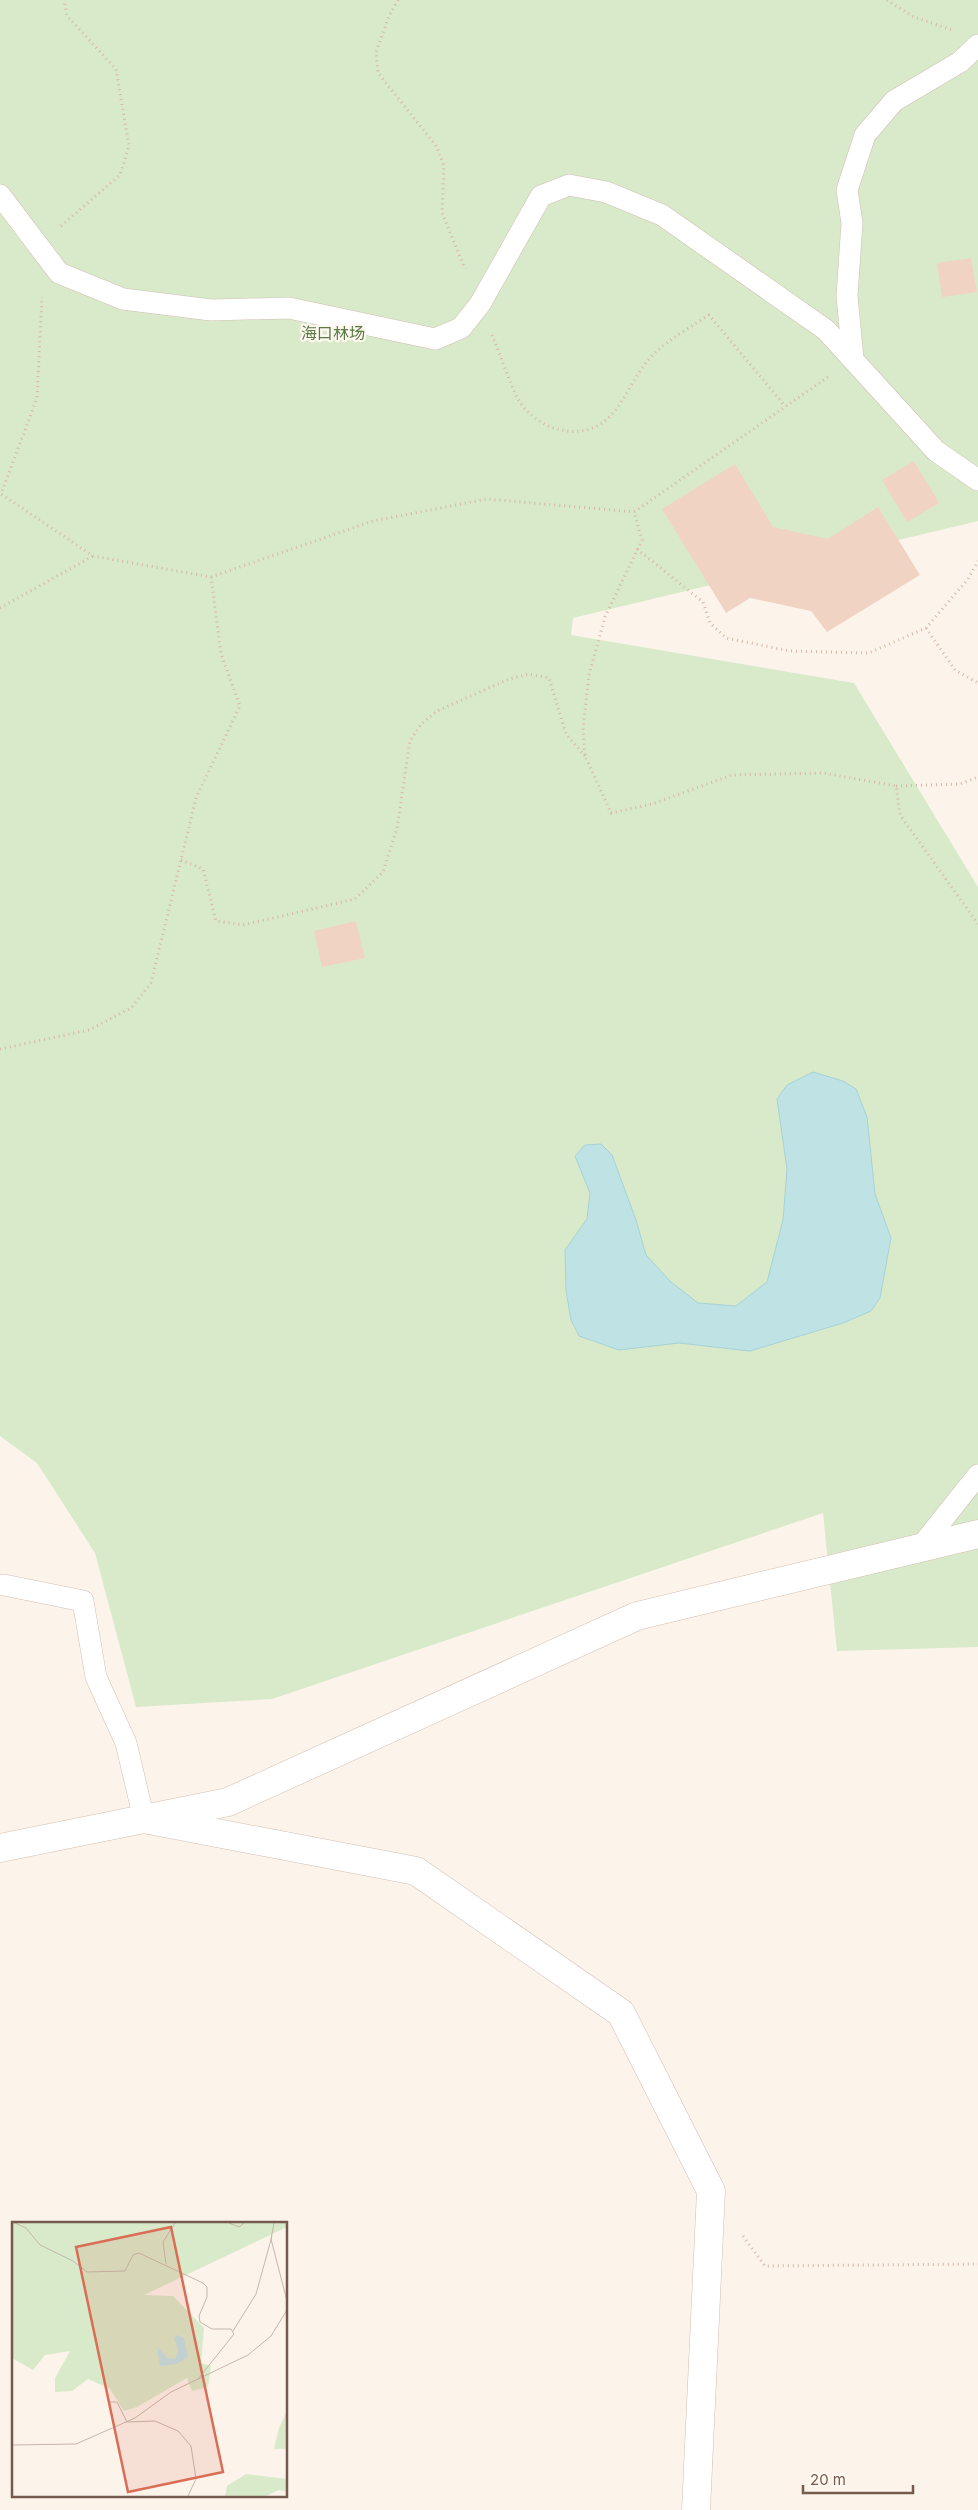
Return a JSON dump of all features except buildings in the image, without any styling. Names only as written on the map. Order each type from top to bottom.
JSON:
[{"type":"street","points":[[0,1848],[228,1802],[637,1616],[978,1534]]},
{"type":"street","points":[[144,1819],[416,1871],[620,2013],[711,2191],[696,2510]]},
{"type":"lane","points":[[853,359],[847,296],[852,223],[847,190],[865,134],[894,101],[960,62],[978,44]]},
{"type":"lane","points":[[0,195],[59,273],[123,299],[211,310],[289,308],[435,339],[461,328],[480,304],[541,196],[569,185],[606,192],[662,214],[826,330],[936,451],[978,480]]},
{"type":"lane","points":[[919,1548],[978,1475]]},
{"type":"lane","points":[[4,1585],[83,1601],[96,1677],[126,1743],[144,1819]]},
{"type":"path","points":[[64,0],[67,16],[116,69],[129,146],[120,175],[46,239],[37,398],[1,494],[93,556],[211,578],[373,521],[487,499],[634,512],[853,359]]},
{"type":"path","points":[[398,0],[388,16],[376,52],[378,73],[437,147],[444,166],[442,213],[519,400],[541,421],[569,433],[589,429],[606,419],[655,352],[709,315],[785,406]]},
{"type":"path","points":[[887,0],[914,17],[960,33]]},
{"type":"path","points":[[585,756],[584,728],[590,675],[605,616],[642,540],[634,512]]},
{"type":"path","points":[[637,549],[703,602],[710,623],[726,638],[790,652],[869,653],[926,628],[968,579],[978,561]]},
{"type":"path","points":[[0,608],[93,556]]},
{"type":"path","points":[[0,1049],[88,1030],[131,1008],[151,983],[196,798],[240,706],[221,654],[211,578]]},
{"type":"path","points":[[926,628],[956,670],[978,683]]},
{"type":"path","points":[[181,860],[203,869],[216,921],[243,925],[355,899],[384,872],[397,828],[410,741],[421,724],[437,711],[509,679],[529,674],[549,678],[566,734],[585,756],[611,813],[652,804],[732,775],[823,773],[896,786],[960,784],[978,777]]},
{"type":"path","points":[[896,786],[900,815],[978,924]]},
{"type":"path","points":[[711,2191],[765,2266],[978,2264]]},
{"type":"green space","name":"海口林场","points":[[0,0],[978,0],[978,521],[573,618],[571,635],[854,683],[978,887],[978,1647],[837,1651],[823,1513],[272,1699],[136,1707],[95,1553],[37,1463],[0,1436]]},
{"type":"water","points":[[813,1072],[843,1081],[856,1089],[867,1117],[875,1194],[891,1238],[880,1298],[871,1311],[843,1323],[750,1351],[679,1343],[619,1350],[579,1336],[571,1320],[566,1291],[565,1250],[587,1219],[590,1193],[575,1156],[585,1145],[601,1144],[612,1155],[636,1220],[646,1255],[671,1282],[698,1303],[736,1306],[767,1282],[783,1220],[787,1169],[777,1099],[787,1085]]}]
